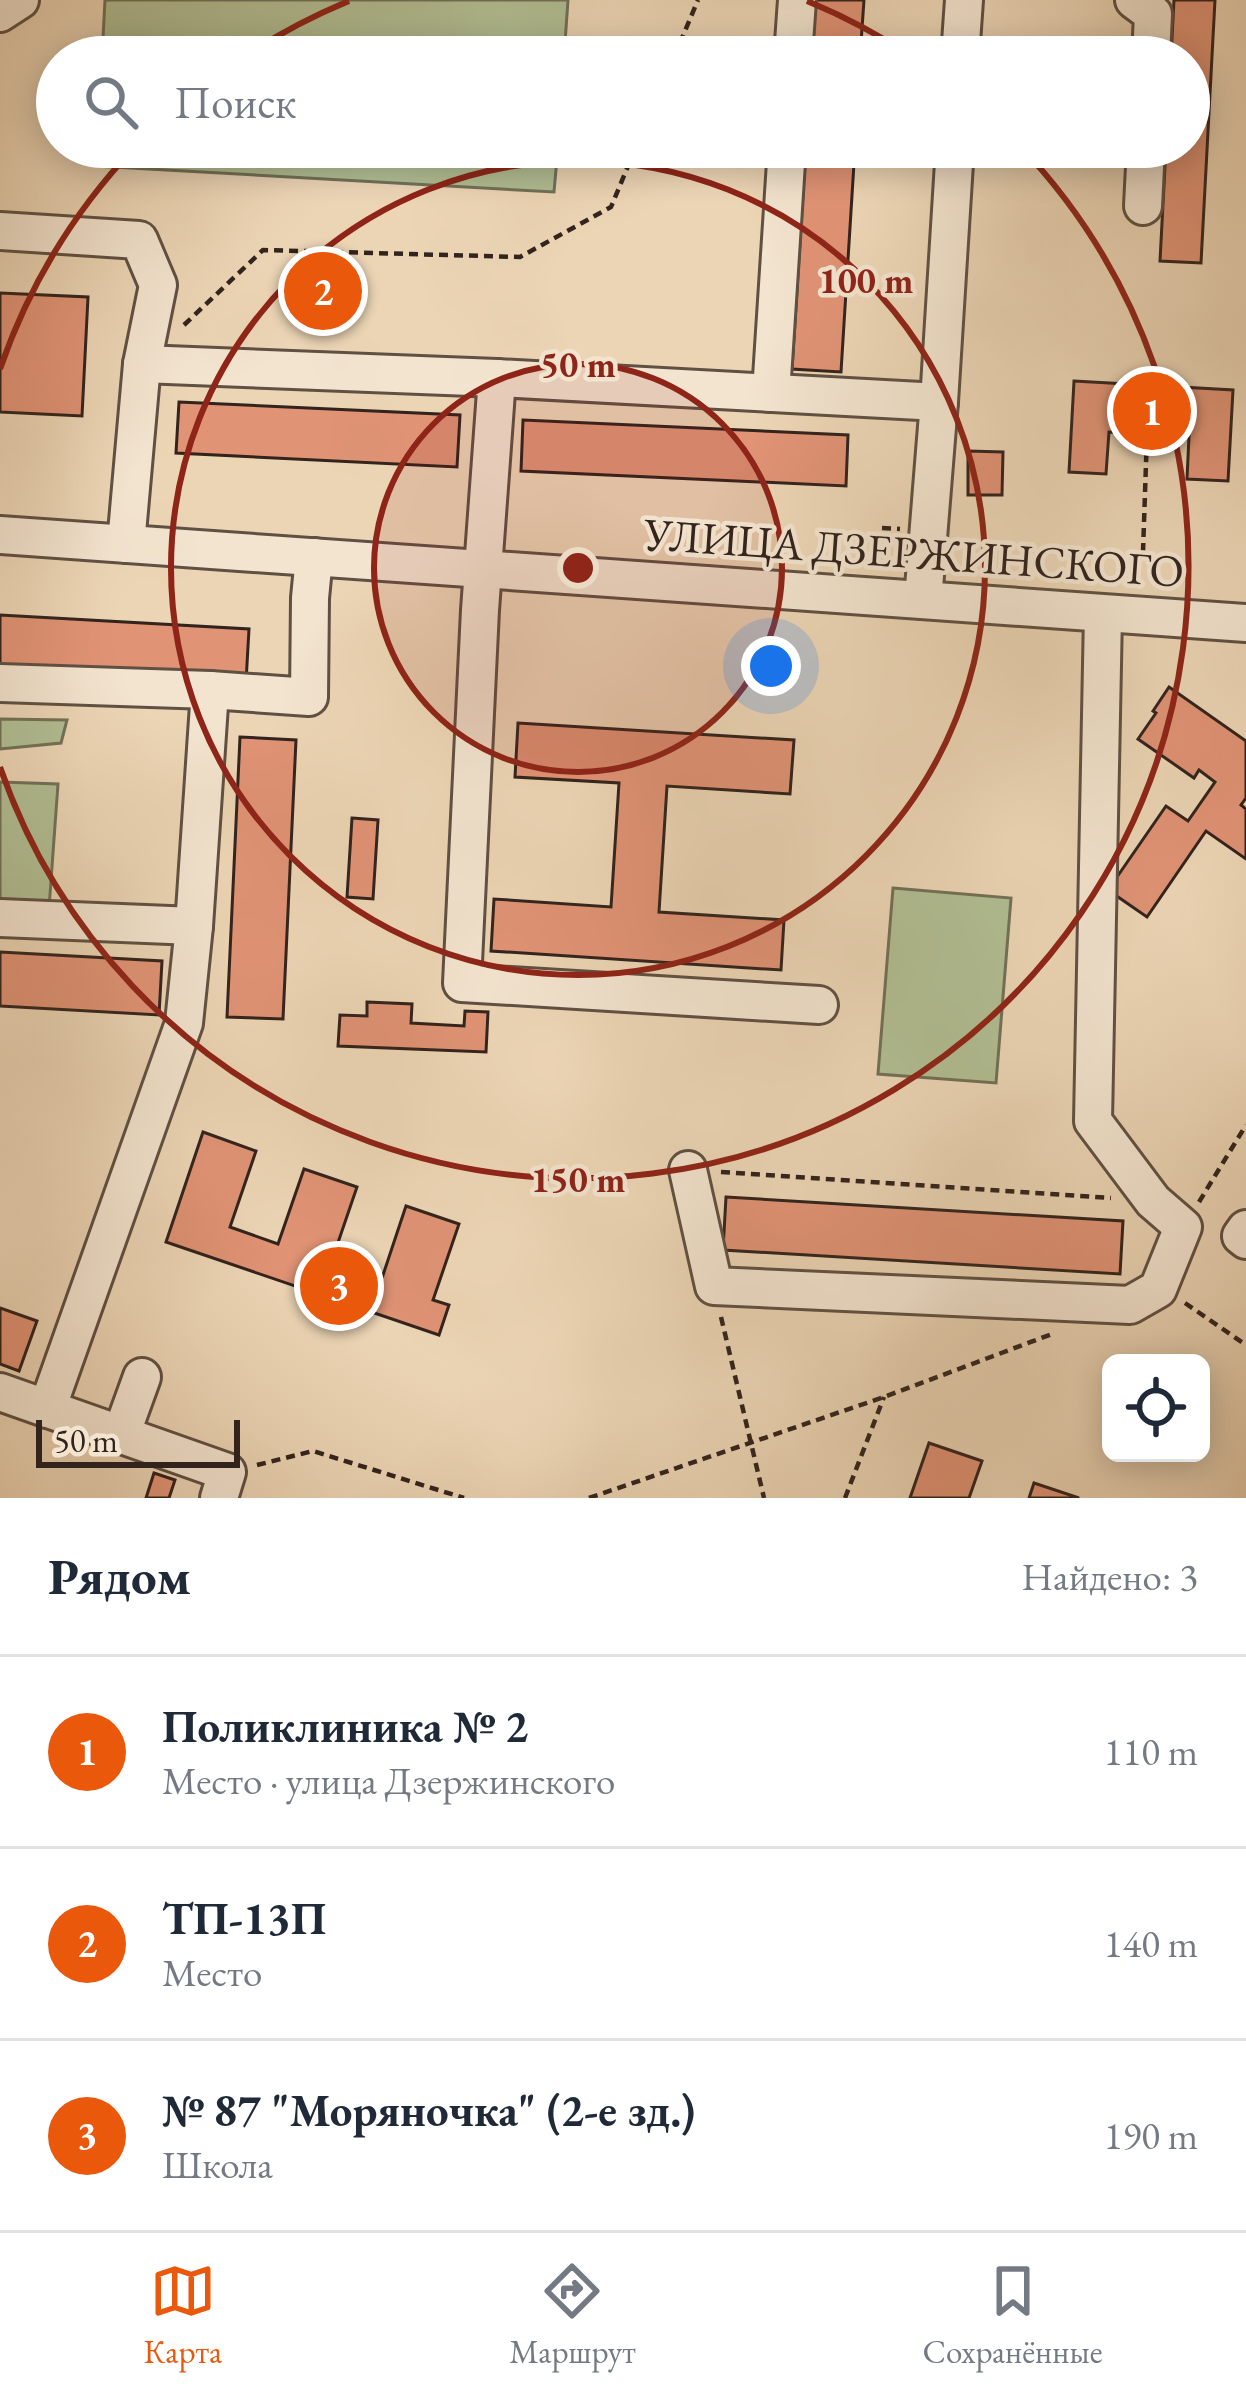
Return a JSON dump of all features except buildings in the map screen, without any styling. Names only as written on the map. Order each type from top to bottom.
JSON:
[{"type":"street","points":[[0,14],[20,0]]},
{"type":"street","points":[[794,36],[797,0]]},
{"type":"street","points":[[961,36],[964,0]]},
{"type":"street","points":[[1134,0],[1153,14],[1152,36]]},
{"type":"street","points":[[771,393],[786,168]]},
{"type":"street","points":[[923,600],[954,168]]},
{"type":"street","points":[[1143,206],[1145,168]]},
{"type":"street","points":[[0,232],[139,240],[158,285],[142,364],[126,544]]},
{"type":"street","points":[[142,364],[939,402]]},
{"type":"street","points":[[497,378],[462,983],[819,1006]]},
{"type":"street","name":"УЛИЦА ДЗЕРЖИНСКОГО","points":[[0,535],[1246,623]]},
{"type":"street","points":[[0,683],[309,697],[314,557]]},
{"type":"street","points":[[688,1170],[714,1286],[1130,1305],[1157,1288],[1183,1227],[1153,1201],[1093,1121],[1102,614]]},
{"type":"street","points":[[47,1409],[184,1023],[210,690]]},
{"type":"street","points":[[0,918],[194,926]]},
{"type":"street","points":[[1246,1229],[1241,1237],[1246,1240]]},
{"type":"street","points":[[121,1435],[142,1377]]},
{"type":"street","points":[[0,1392],[121,1435],[233,1489]]},
{"type":"path","points":[[683,36],[698,0]]},
{"type":"path","points":[[142,364],[263,250],[520,257],[611,207],[627,168]]},
{"type":"path","points":[[1143,552],[1147,434]]},
{"type":"path","points":[[1183,1227],[1246,1125]]},
{"type":"path","points":[[688,1170],[1153,1201]]},
{"type":"path","points":[[714,1286],[764,1498]]},
{"type":"path","points":[[1174,1295],[1246,1345]]},
{"type":"path","points":[[589,1498],[1063,1330]]},
{"type":"path","points":[[845,1498],[884,1396]]},
{"type":"path","points":[[233,1489],[313,1451],[464,1498]]},
{"type":"green space","points":[[105,0],[568,0],[565,36],[103,36]]},
{"type":"green space","points":[[131,168],[556,168],[554,192]]},
{"type":"green space","points":[[0,719],[67,720],[61,743],[0,749]]},
{"type":"green space","points":[[0,782],[58,784],[49,908],[0,909]]},
{"type":"green space","points":[[893,888],[1011,898],[996,1083],[878,1074]]},
{"type":"place","name":"ТП-13П","points":[[323,291]]},
{"type":"place","name":"Поликлиника № 2","points":[[1152,411]]},
{"type":"place","name":"№ 87 \"Моряночка\" (2-е зд.)","points":[[339,1286]]}]
